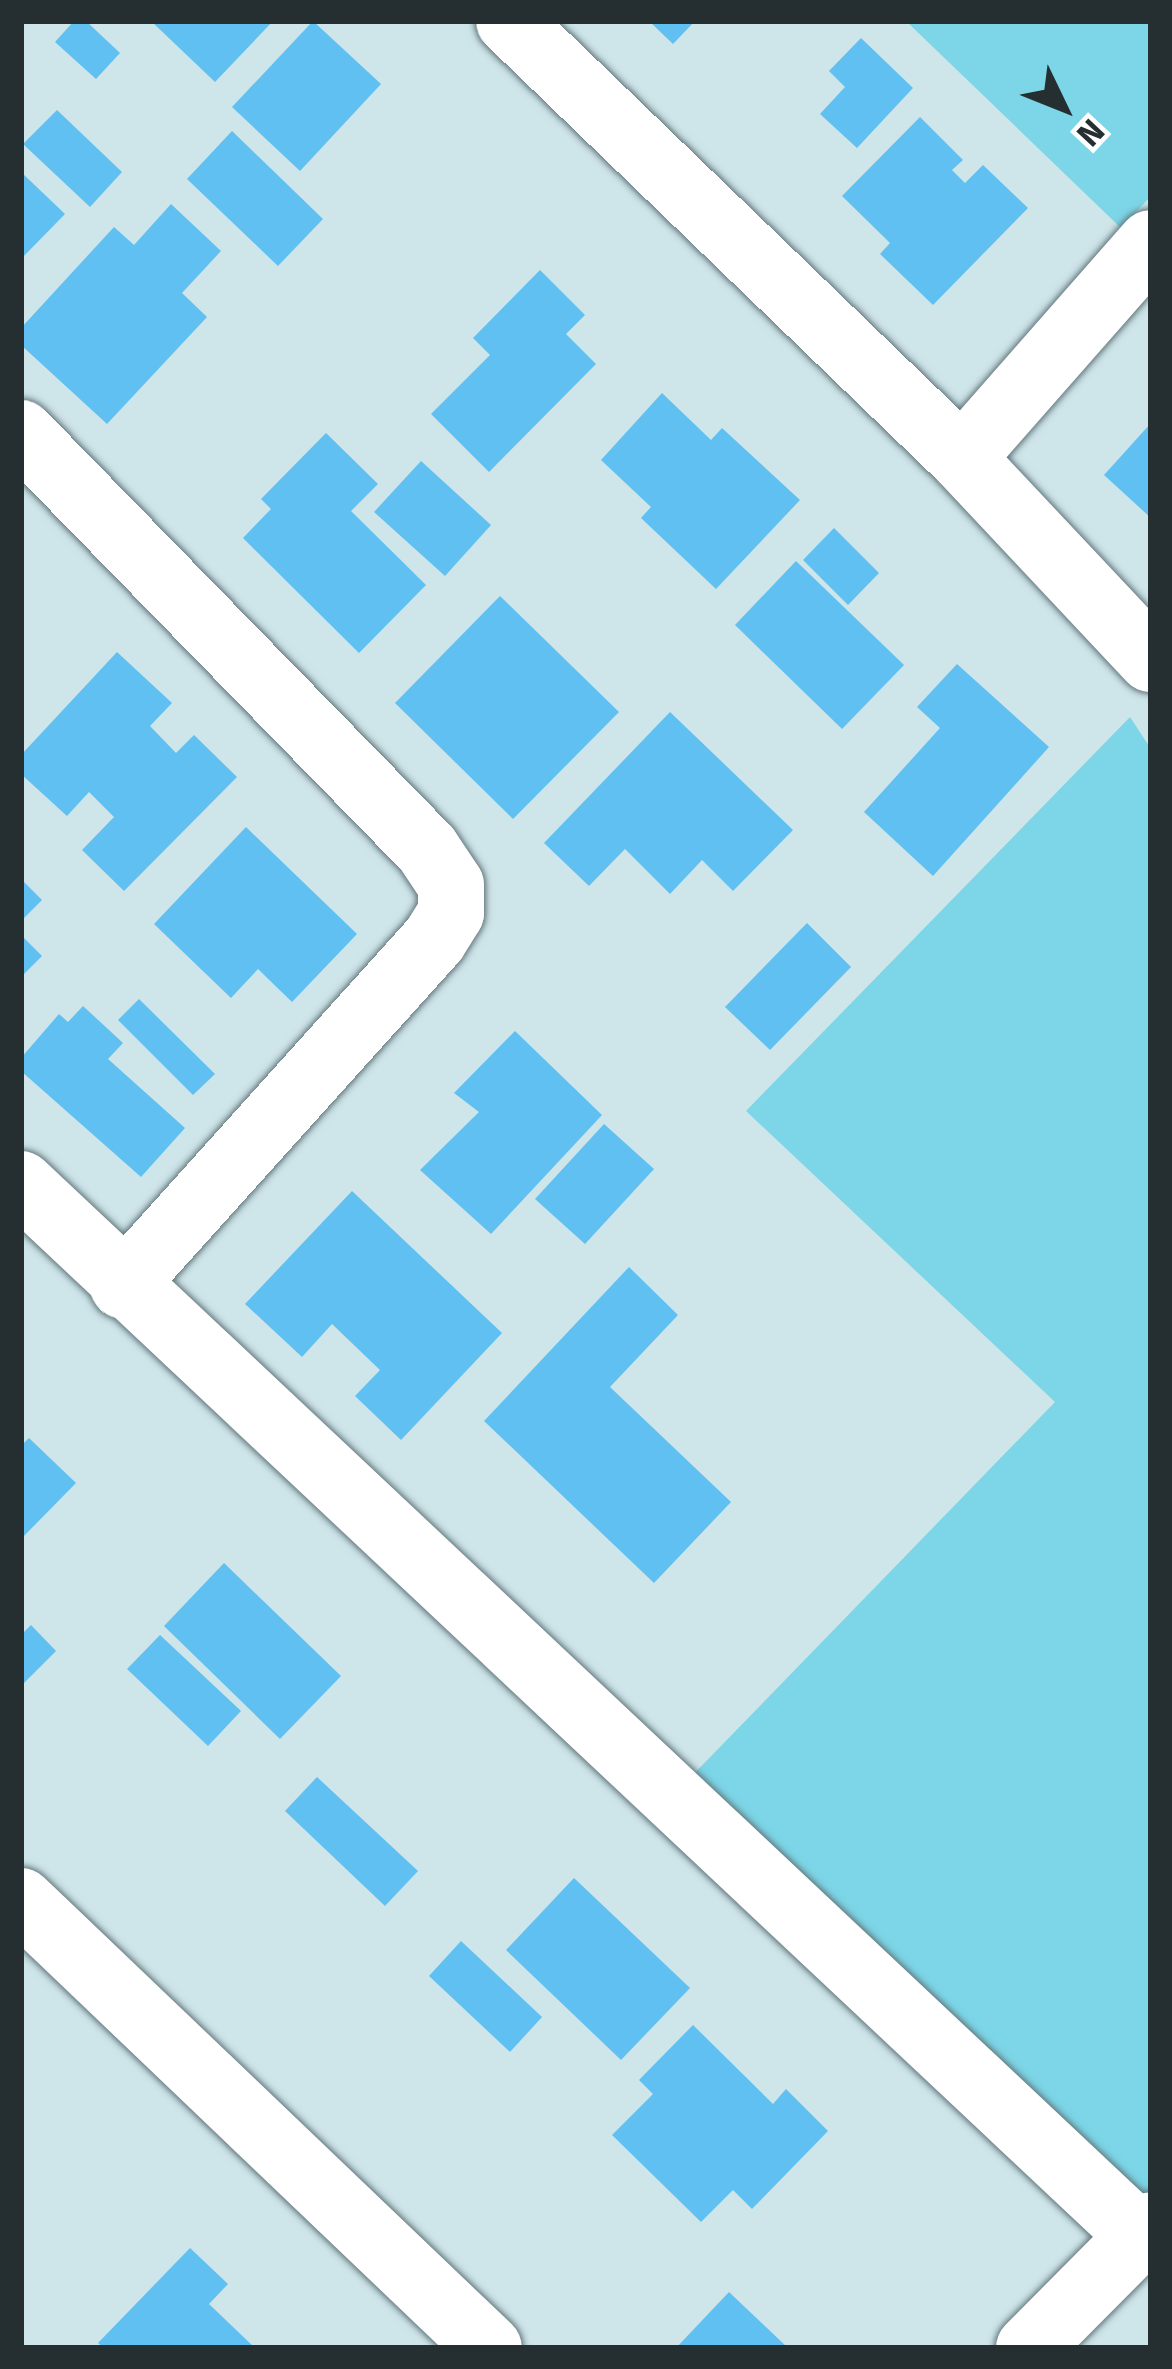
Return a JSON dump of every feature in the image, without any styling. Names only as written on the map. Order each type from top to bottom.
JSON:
[{"type":"street","points":[[508,21],[962,458],[1151,659]]},
{"type":"street","points":[[962,458],[1151,242]]},
{"type":"street","points":[[21,434],[427,849],[451,885],[451,914],[434,940],[123,1286]]},
{"type":"street","points":[[21,1184],[123,1286],[1146,2230],[1030,2348]]},
{"type":"street","points":[[21,1901],[489,2348]]},
{"type":"shaded area","points":[[906,21],[1151,21],[1151,196],[1121,228]]},
{"type":"shaded area","points":[[1130,717],[1151,749],[1151,2190],[1132,2207],[684,1784],[1055,1402],[746,1111]]},
{"type":"building","points":[[74,21],[86,21],[120,53],[96,79],[55,42]]},
{"type":"building","points":[[151,21],[273,21],[215,82]]},
{"type":"building","points":[[313,21],[381,84],[300,171],[232,107]]},
{"type":"building","points":[[649,21],[695,21],[673,44]]},
{"type":"building","points":[[861,38],[913,88],[857,148],[820,114],[845,87],[829,71]]},
{"type":"building","points":[[57,110],[122,172],[90,207],[23,144]]},
{"type":"building","points":[[920,117],[963,160],[952,170],[965,183],[983,165],[1028,208],[933,305],[880,254],[890,243],[842,196]]},
{"type":"building","points":[[232,131],[323,219],[278,266],[187,179]]},
{"type":"building","points":[[21,172],[65,214],[21,259]]},
{"type":"building","points":[[171,204],[221,251],[182,293],[207,317],[107,424],[21,345],[21,328],[114,227],[134,245]]},
{"type":"building","points":[[540,270],[585,315],[566,334],[596,364],[489,472],[431,414],[490,355],[473,338]]},
{"type":"building","points":[[662,393],[711,440],[722,428],[800,500],[716,589],[641,518],[651,507],[601,460]]},
{"type":"building","points":[[1151,423],[1151,518],[1104,475]]},
{"type":"building","points":[[326,433],[378,484],[351,511],[426,585],[359,653],[243,538],[271,509],[261,499]]},
{"type":"building","points":[[421,461],[491,525],[445,576],[374,512]]},
{"type":"building","points":[[834,528],[879,573],[848,605],[803,560]]},
{"type":"building","points":[[796,561],[904,665],[842,729],[735,625]]},
{"type":"building","points":[[500,596],[619,712],[513,819],[395,703]]},
{"type":"building","points":[[117,652],[172,703],[150,726],[176,753],[194,735],[237,777],[124,891],[82,850],[114,817],[89,792],[67,816],[21,774],[21,755]]},
{"type":"building","points":[[957,664],[1049,747],[933,876],[864,812],[940,728],[917,707]]},
{"type":"building","points":[[670,712],[793,830],[733,891],[702,860],[670,894],[625,849],[589,886],[544,843]]},
{"type":"building","points":[[246,827],[357,934],[292,1002],[258,969],[231,998],[154,924]]},
{"type":"building","points":[[21,879],[42,900],[21,921]]},
{"type":"building","points":[[807,923],[851,967],[770,1050],[725,1007]]},
{"type":"building","points":[[21,935],[42,956],[21,977]]},
{"type":"building","points":[[139,999],[215,1074],[193,1095],[118,1020]]},
{"type":"building","points":[[83,1006],[123,1043],[108,1059],[185,1128],[141,1177],[21,1071],[21,1058],[59,1014],[68,1022]]},
{"type":"building","points":[[515,1031],[602,1115],[491,1234],[420,1170],[479,1112],[454,1093]]},
{"type":"building","points":[[604,1124],[654,1169],[585,1244],[535,1199]]},
{"type":"building","points":[[352,1191],[502,1333],[401,1440],[355,1396],[380,1370],[332,1324],[302,1357],[245,1304]]},
{"type":"building","points":[[629,1267],[678,1315],[610,1387],[731,1502],[654,1583],[484,1421]]},
{"type":"building","points":[[29,1438],[76,1483],[21,1539],[21,1446]]},
{"type":"building","points":[[224,1563],[341,1676],[280,1739],[164,1626]]},
{"type":"building","points":[[31,1625],[56,1651],[21,1686],[21,1635]]},
{"type":"building","points":[[160,1635],[241,1711],[208,1746],[127,1669]]},
{"type":"building","points":[[317,1777],[418,1871],[385,1906],[285,1811]]},
{"type":"building","points":[[574,1878],[690,1988],[621,2060],[506,1950]]},
{"type":"building","points":[[461,1941],[542,2017],[510,2052],[429,1976]]},
{"type":"building","points":[[693,2025],[773,2104],[786,2089],[828,2131],[752,2209],[733,2190],[701,2222],[612,2135],[653,2094],[639,2080]]},
{"type":"building","points":[[190,2248],[228,2284],[209,2304],[255,2348],[104,2348],[98,2343]]},
{"type":"building","points":[[729,2292],[788,2348],[676,2348]]}]
